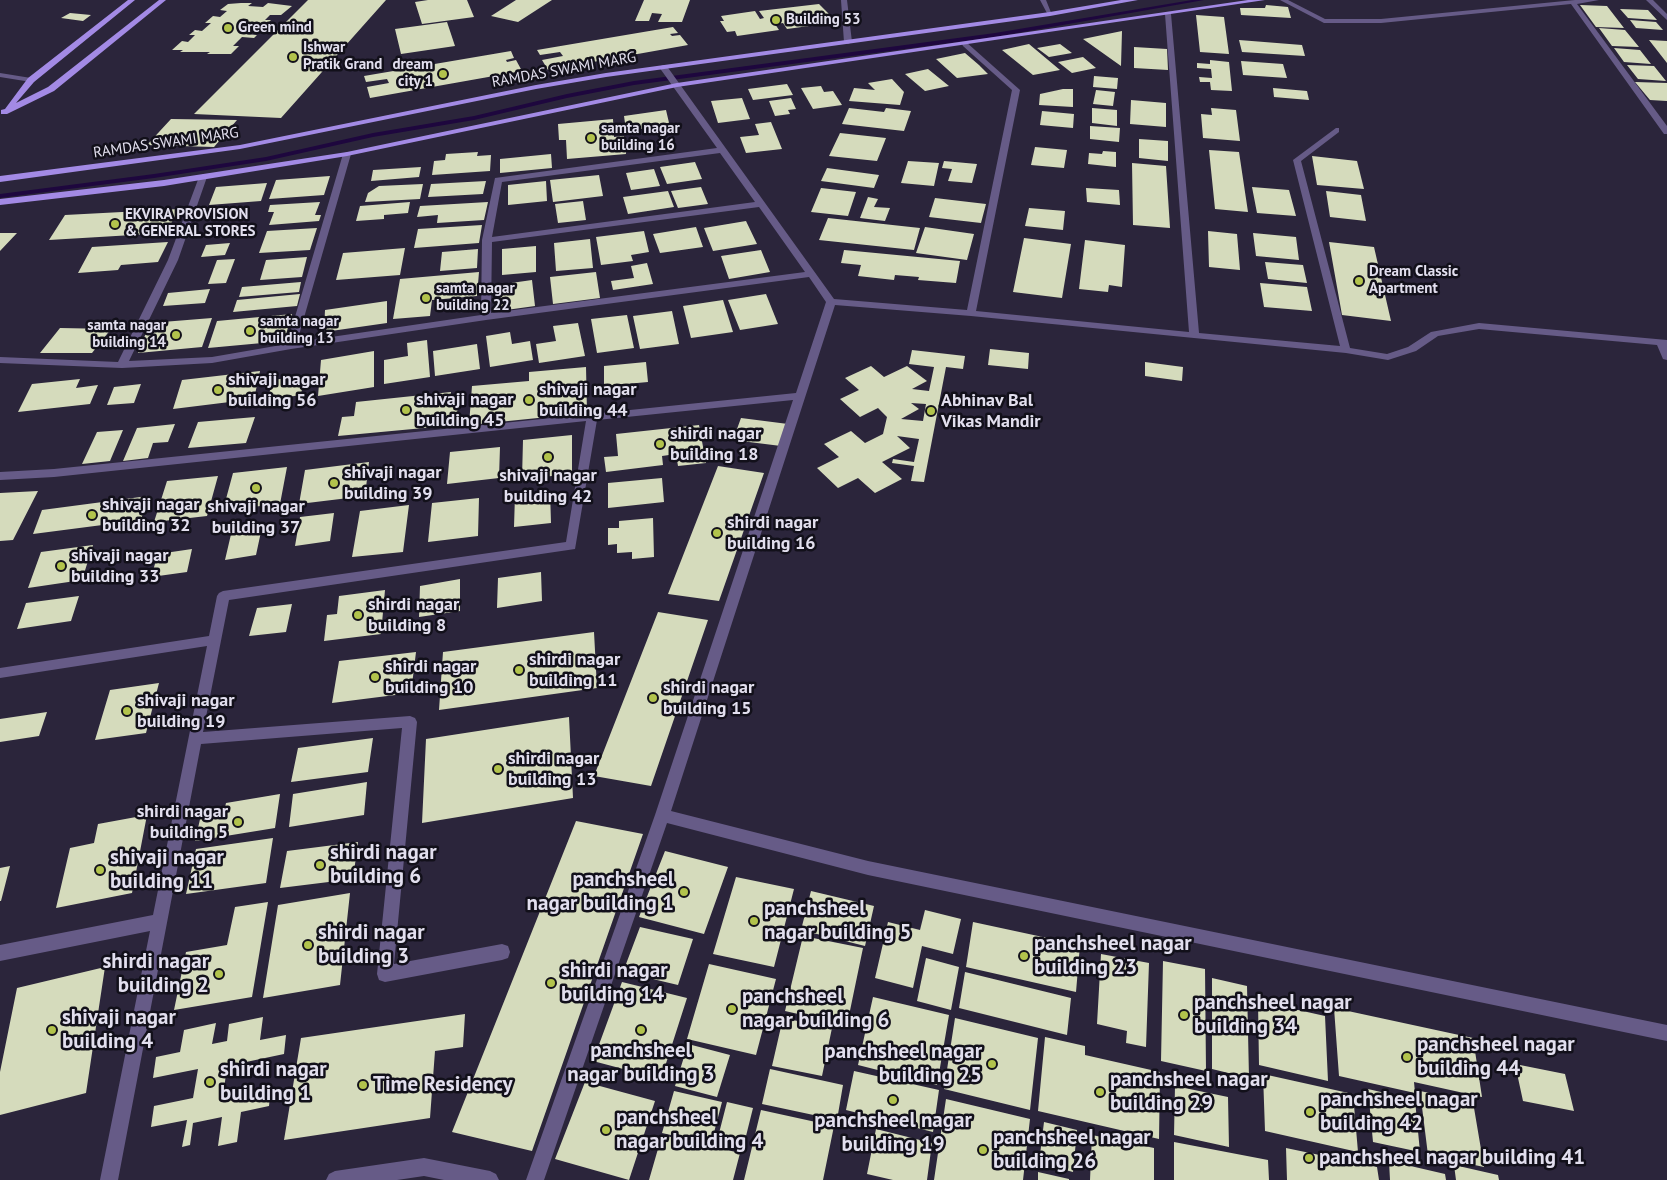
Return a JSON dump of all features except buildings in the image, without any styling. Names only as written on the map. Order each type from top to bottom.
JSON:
[{"type":"main road","points":[[2,114],[31,80],[132,0]]},
{"type":"main road","points":[[2,114],[50,89],[164,0]]},
{"type":"main road","name":"RAMDAS SWAMI MARG","points":[[0,179],[240,147],[536,87],[665,70],[1135,0]]},
{"type":"main road","points":[[0,202],[203,177],[347,154],[676,84],[966,44],[1262,0]]},
{"type":"street","points":[[844,0],[848,42]]},
{"type":"street","points":[[1043,0],[1050,14]]},
{"type":"street","points":[[1283,0],[1324,21],[1381,21],[1596,0]]},
{"type":"street","points":[[1649,0],[1667,18]]},
{"type":"street","points":[[1574,3],[1667,132]]},
{"type":"street","points":[[1168,14],[1194,336]]},
{"type":"street","points":[[966,44],[1016,90],[971,313]]},
{"type":"street","points":[[665,70],[832,302],[971,313],[1346,350],[1388,357],[1412,349],[1435,334],[1479,326],[1664,343],[1667,357]]},
{"type":"street","points":[[0,75],[31,80]]},
{"type":"street","points":[[1336,130],[1297,160],[1346,350]]},
{"type":"street","points":[[486,317],[487,240],[498,180],[723,150]]},
{"type":"street","points":[[291,346],[347,154]]},
{"type":"street","points":[[122,365],[173,260],[203,177]]},
{"type":"street","points":[[487,240],[761,204]]},
{"type":"street","points":[[0,360],[122,365],[212,360],[291,346],[486,317],[812,274]]},
{"type":"street","points":[[535,1180],[662,815],[832,302]]},
{"type":"street","points":[[0,476],[801,396]]},
{"type":"street","points":[[109,1180],[223,596],[571,546],[592,417]]},
{"type":"street","points":[[0,673],[214,640]]},
{"type":"street","points":[[195,739],[410,722],[385,974],[502,952]]},
{"type":"street","points":[[662,815],[868,868],[1667,1033]]},
{"type":"street","points":[[0,953],[160,921]]},
{"type":"street","points":[[335,1180],[424,1168],[490,1180]]},
{"type":"waterway","points":[[0,196],[266,159],[373,135],[474,118],[567,96],[634,83],[995,35],[1201,0]]},
{"type":"place","name":"Building 53","points":[[776,20]]},
{"type":"place","name":"Green mind","points":[[228,28]]},
{"type":"place","name":"Ishwar Pratik Grand","points":[[293,57]]},
{"type":"place","name":"dream city 1","points":[[443,74]]},
{"type":"place","name":"samta nagar building 16","points":[[591,138]]},
{"type":"place","name":"EKVIRA PROVISION & GENERAL STORES","points":[[115,224]]},
{"type":"place","name":"Dream Classic Apartment","points":[[1359,281]]},
{"type":"place","name":"samta nagar building 22","points":[[426,298]]},
{"type":"place","name":"samta nagar building 13","points":[[250,331]]},
{"type":"place","name":"samta nagar building 14","points":[[176,335]]},
{"type":"place","name":"shivaji nagar building 56","points":[[218,390]]},
{"type":"place","name":"shivaji nagar building 44","points":[[529,400]]},
{"type":"place","name":"shivaji nagar building 45","points":[[406,410]]},
{"type":"place","name":"Abhinav Bal Vikas Mandir","points":[[931,411]]},
{"type":"place","name":"shirdi nagar building 18","points":[[660,444]]},
{"type":"place","name":"shivaji nagar building 42","points":[[548,457]]},
{"type":"place","name":"shivaji nagar building 39","points":[[334,483]]},
{"type":"place","name":"shivaji nagar building 37","points":[[256,488]]},
{"type":"place","name":"shivaji nagar building 32","points":[[92,515]]},
{"type":"place","name":"shirdi nagar building 16","points":[[717,533]]},
{"type":"place","name":"shivaji nagar building 33","points":[[61,566]]},
{"type":"place","name":"shirdi nagar building 8","points":[[358,615]]},
{"type":"place","name":"shirdi nagar building 11","points":[[519,670]]},
{"type":"place","name":"shirdi nagar building 10","points":[[375,677]]},
{"type":"place","name":"shirdi nagar building 15","points":[[653,698]]},
{"type":"place","name":"shivaji nagar building 19","points":[[127,711]]},
{"type":"place","name":"shirdi nagar building 13","points":[[498,769]]},
{"type":"place","name":"shirdi nagar building 5","points":[[238,822]]},
{"type":"place","name":"shirdi nagar building 6","points":[[320,865]]},
{"type":"place","name":"shivaji nagar building 11","points":[[100,870]]},
{"type":"place","name":"panchsheel nagar building 1","points":[[684,892]]},
{"type":"place","name":"panchsheel nagar building 5","points":[[754,921]]},
{"type":"place","name":"shirdi nagar building 3","points":[[308,945]]},
{"type":"place","name":"panchsheel nagar building 23","points":[[1024,956]]},
{"type":"place","name":"shirdi nagar building 2","points":[[219,974]]},
{"type":"place","name":"shirdi nagar building 14","points":[[551,983]]},
{"type":"place","name":"panchsheel nagar building 6","points":[[732,1009]]},
{"type":"place","name":"panchsheel nagar building 34","points":[[1184,1015]]},
{"type":"place","name":"shivaji nagar building 4","points":[[52,1030]]},
{"type":"place","name":"panchsheel nagar building 3","points":[[641,1030]]},
{"type":"place","name":"panchsheel nagar building 44","points":[[1407,1057]]},
{"type":"place","name":"panchsheel nagar building 25","points":[[992,1064]]},
{"type":"place","name":"shirdi nagar building 1","points":[[210,1082]]},
{"type":"place","name":"Time Residency","points":[[363,1085]]},
{"type":"place","name":"panchsheel nagar building 29","points":[[1100,1092]]},
{"type":"place","name":"panchsheel nagar building 19","points":[[893,1100]]},
{"type":"place","name":"panchsheel nagar building 42","points":[[1310,1112]]},
{"type":"place","name":"panchsheel nagar building 4","points":[[606,1130]]},
{"type":"place","name":"panchsheel nagar building 26","points":[[983,1150]]},
{"type":"place","name":"panchsheel nagar building 41","points":[[1309,1158]]}]
